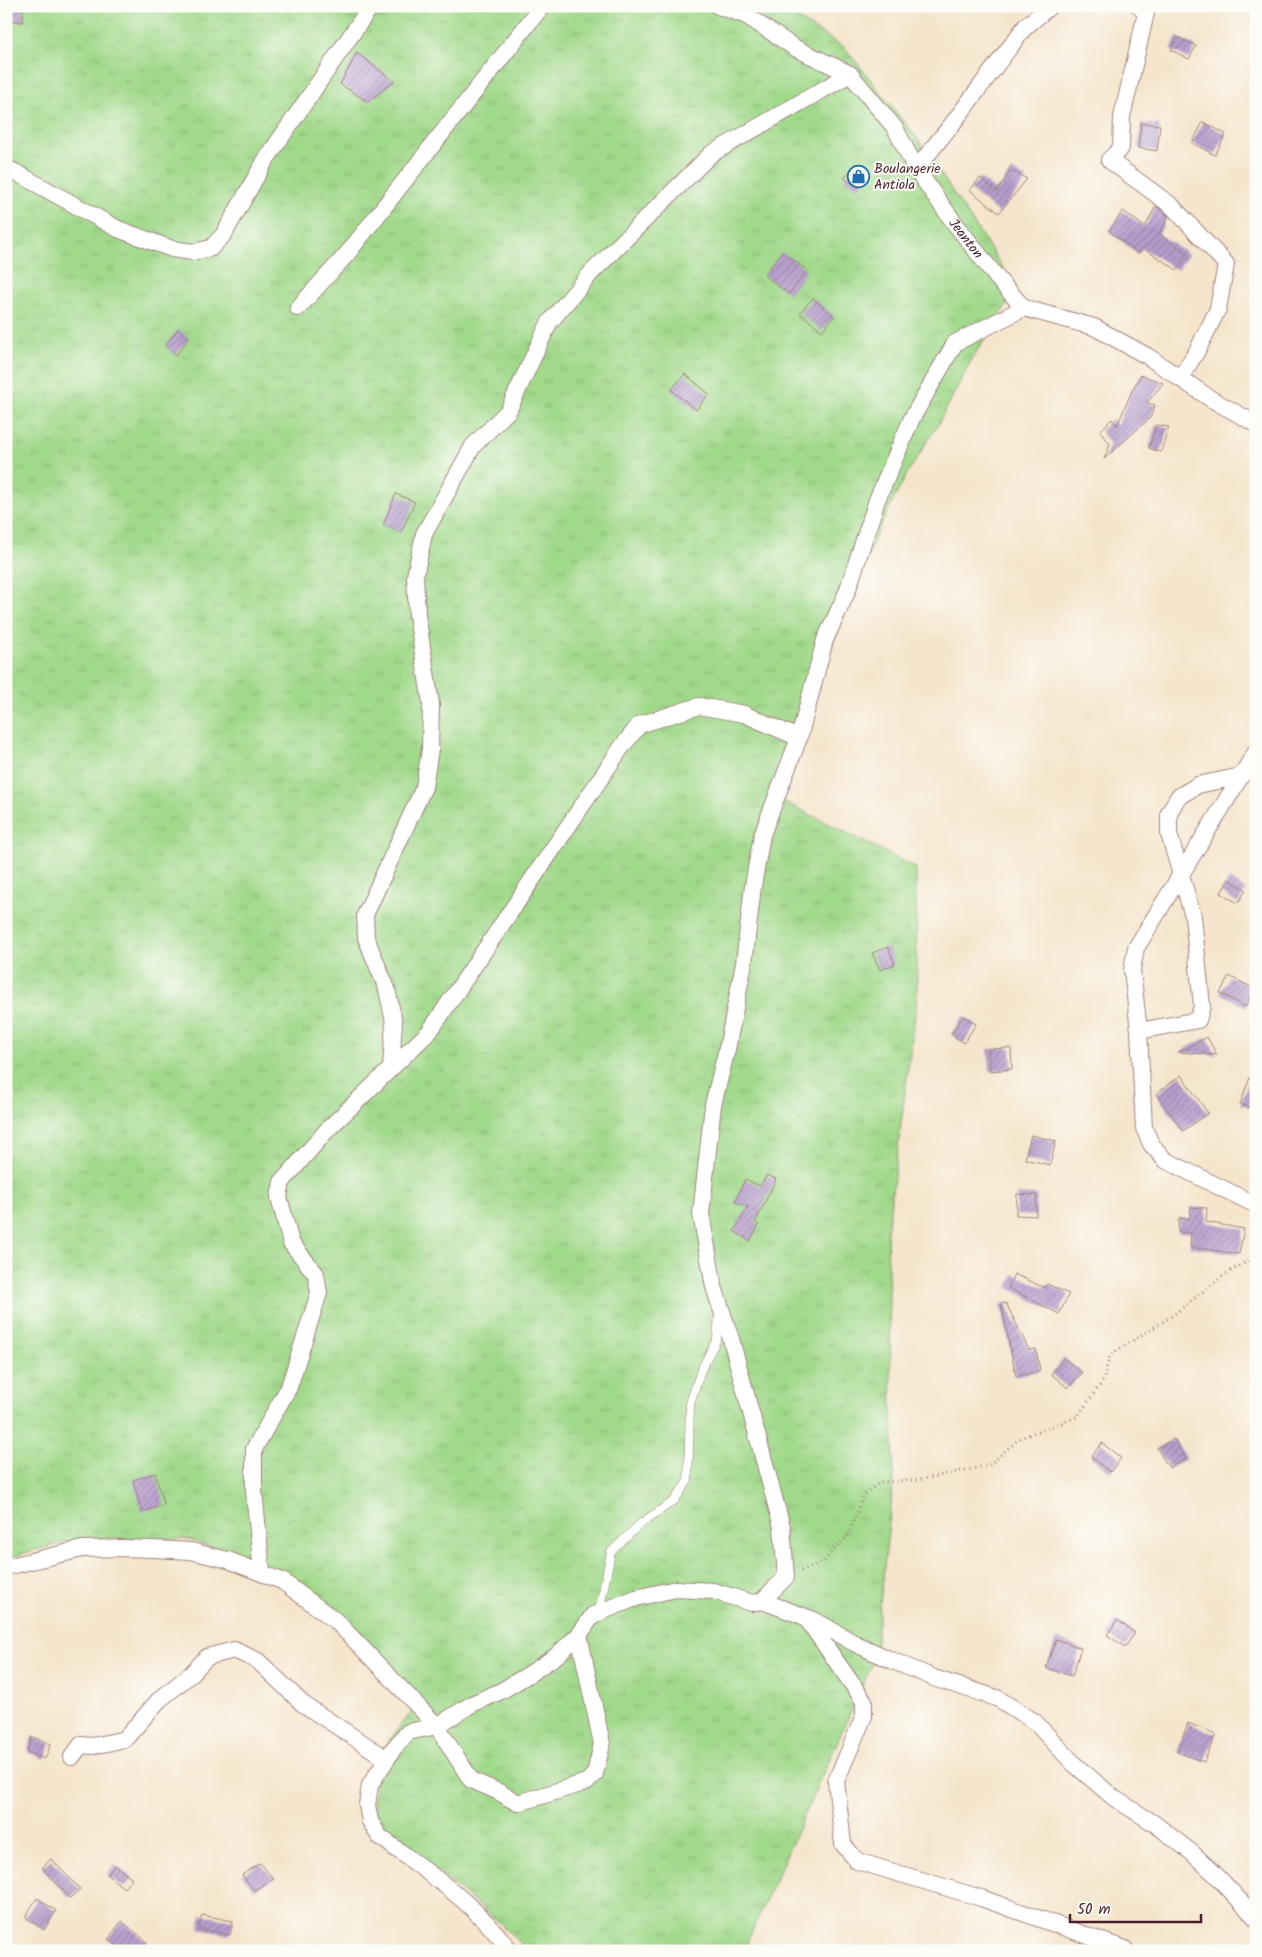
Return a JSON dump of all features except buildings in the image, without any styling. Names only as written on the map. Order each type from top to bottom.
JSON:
[{"type":"street","points":[[6,168],[118,229],[172,249],[192,252],[211,248],[224,234],[265,161],[371,6]]},
{"type":"street","points":[[298,308],[348,254],[542,6]]},
{"type":"street","name":"Jeanton","points":[[718,6],[747,11],[795,48],[850,74],[895,128],[916,169],[953,221],[998,279],[1024,308]]},
{"type":"street","points":[[916,169],[1025,28],[1050,6]]},
{"type":"street","points":[[1139,6],[1146,13],[1122,117],[1121,148],[1109,160],[1172,206],[1226,264],[1218,309],[1180,378]]},
{"type":"street","points":[[391,1068],[394,1022],[387,989],[366,938],[365,915],[424,786],[430,749],[431,704],[417,615],[415,576],[424,534],[473,446],[508,411],[550,323],[591,273],[710,154],[850,74]]},
{"type":"street","points":[[762,1601],[786,1577],[782,1527],[714,1287],[701,1214],[713,1105],[727,1049],[744,963],[753,886],[762,835],[799,738],[825,640],[847,592],[877,500],[912,418],[956,343],[1024,308],[1094,327],[1148,356],[1211,399],[1256,424]]},
{"type":"street","points":[[262,1573],[254,1490],[254,1449],[288,1387],[319,1293],[316,1274],[291,1243],[279,1197],[282,1182],[327,1130],[430,1031],[639,724],[699,706],[744,714],[799,738]]},
{"type":"street","points":[[1256,752],[1136,948],[1132,970],[1139,1031],[1144,1128],[1151,1144],[1165,1160],[1256,1205]]},
{"type":"street","points":[[1139,1031],[1198,1020],[1202,1006],[1193,916],[1169,834],[1169,813],[1178,797],[1198,785],[1241,776]]},
{"type":"street","points":[[6,1567],[82,1549],[121,1548],[191,1551],[228,1560],[282,1581],[336,1621],[437,1726],[472,1780],[518,1803],[587,1782],[595,1774],[602,1744],[579,1635]]},
{"type":"street","points":[[510,1951],[495,1930],[470,1906],[379,1836],[370,1821],[367,1805],[370,1786],[387,1759],[408,1732],[437,1726],[472,1704],[503,1690],[556,1656],[579,1635],[593,1615],[636,1598],[676,1589],[713,1591],[752,1603],[762,1601],[805,1617],[891,1660],[934,1678],[997,1698],[1035,1722],[1074,1764],[1114,1798],[1155,1824],[1191,1852],[1215,1874],[1256,1918]]},
{"type":"street","points":[[805,1617],[864,1701],[864,1716],[836,1781],[842,1844],[857,1861],[981,1898],[1125,1949]]},
{"type":"street","points":[[72,1757],[81,1745],[93,1746],[125,1739],[158,1701],[191,1674],[207,1656],[234,1650],[258,1661],[303,1704],[387,1759]]},
{"type":"lane","points":[[599,1614],[611,1552],[641,1523],[674,1501],[688,1481],[690,1403],[701,1370],[717,1339],[718,1317],[721,1307]]},
{"type":"path","points":[[786,1577],[824,1562],[848,1535],[864,1495],[880,1482],[919,1480],[989,1465],[1020,1438],[1077,1417],[1103,1381],[1110,1355],[1172,1316],[1224,1275],[1256,1256]]},
{"type":"green space","points":[[6,6],[777,6],[845,48],[915,135],[1017,289],[972,359],[938,424],[906,476],[878,530],[839,624],[779,799],[916,868],[917,999],[887,1232],[894,1476],[874,1660],[748,1940],[746,1951],[528,1951],[497,1920],[384,1830],[373,1807],[378,1754],[420,1701],[276,1572],[189,1539],[78,1539],[6,1558]]},
{"type":"place","name":"Boulangerie Antiola","points":[[858,176]]}]
